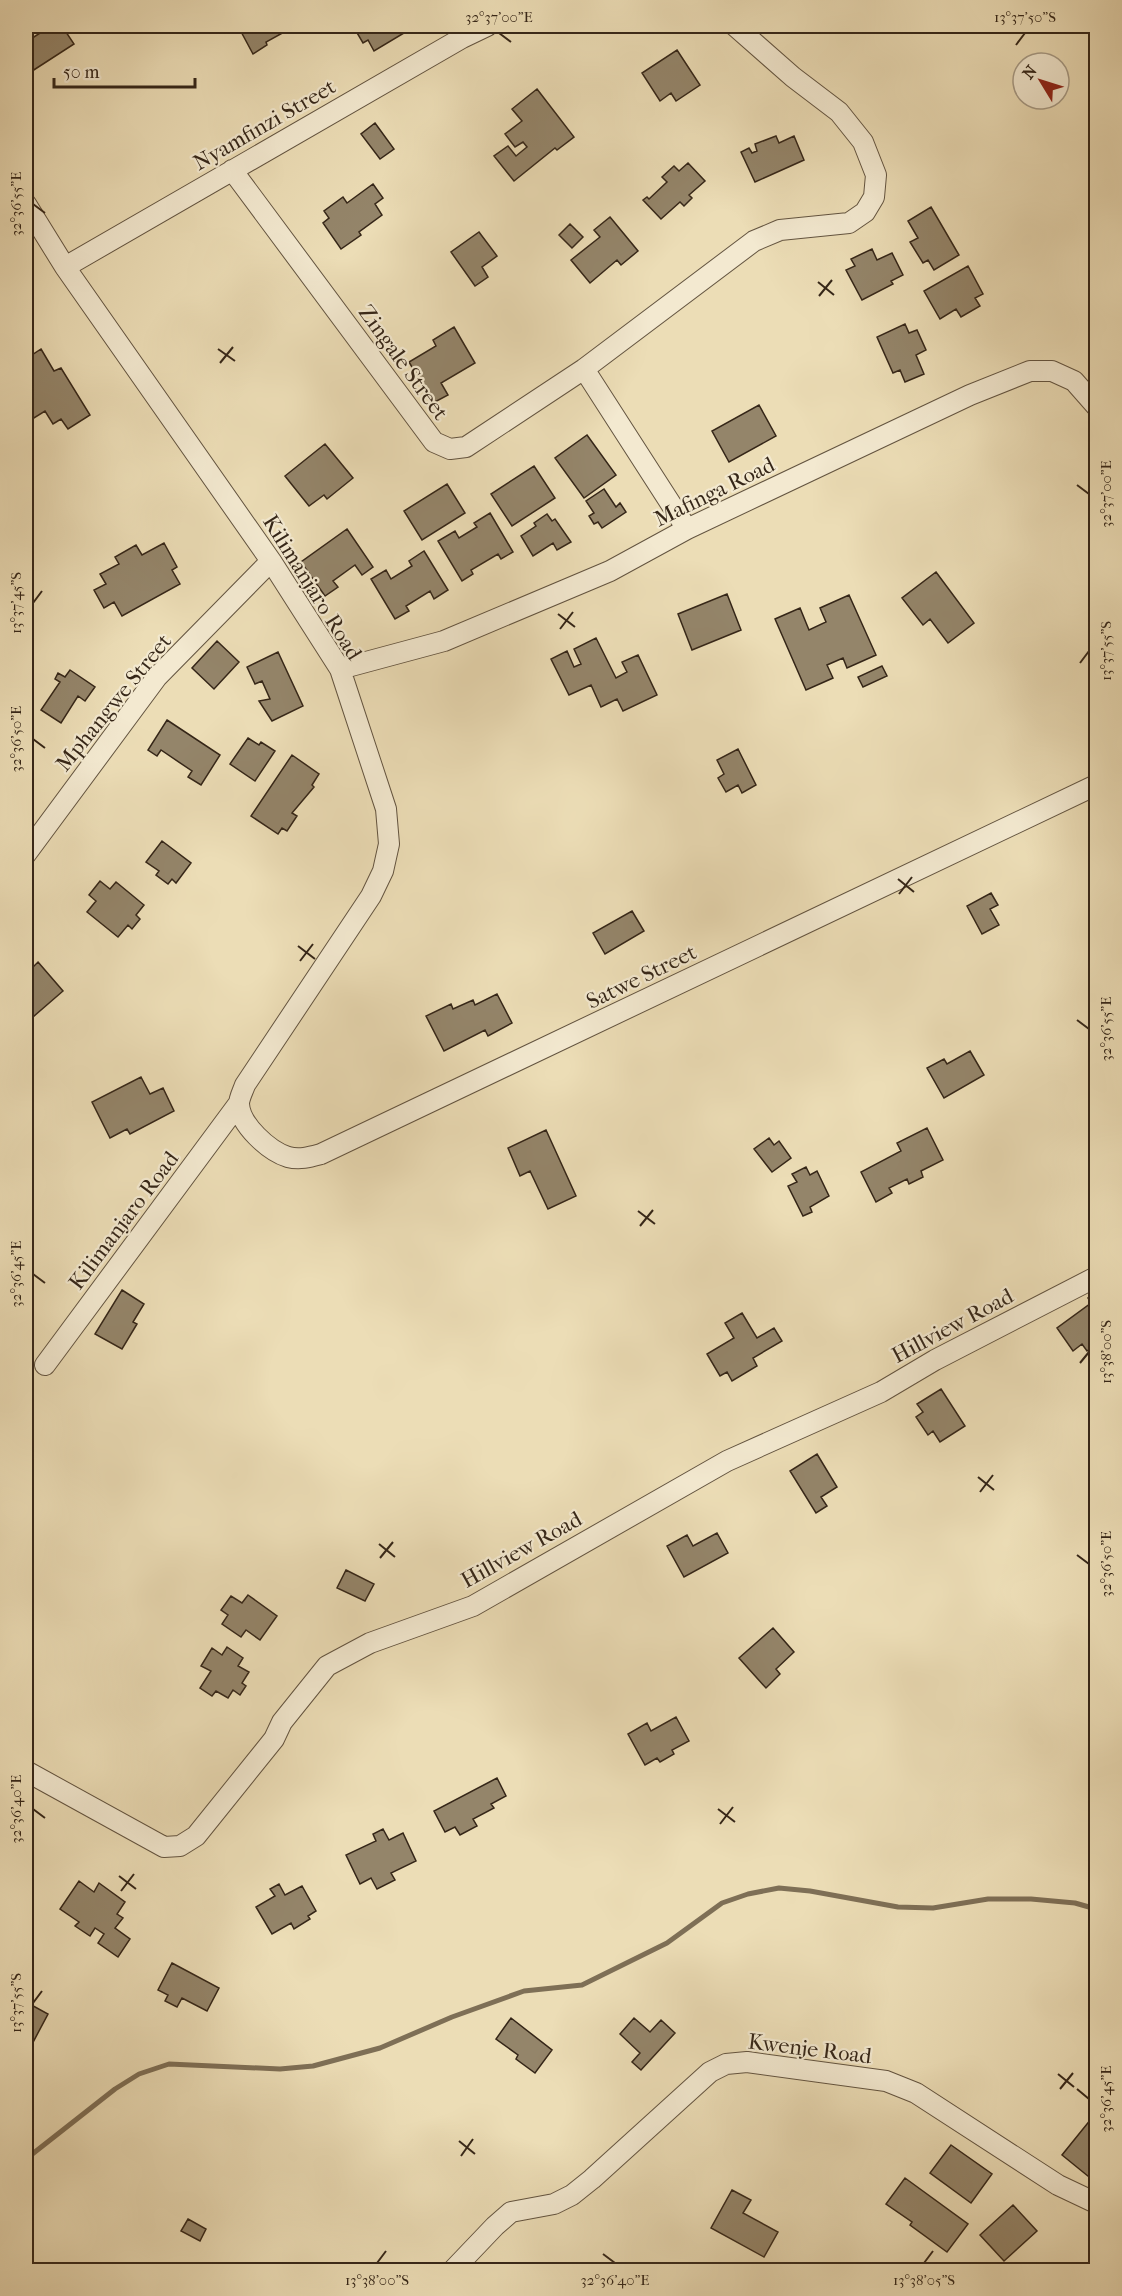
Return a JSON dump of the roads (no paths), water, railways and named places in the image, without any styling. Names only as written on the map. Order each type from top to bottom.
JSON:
[{"type":"street","name":"Nyamfinzi Street","points":[[65,267],[462,38],[487,26]]},
{"type":"street","name":"Zingale Street","points":[[232,170],[434,442],[450,449],[466,447],[584,369],[754,241],[780,230],[849,223],[865,212],[874,197],[876,175],[863,142],[839,112],[793,77],[735,26]]},
{"type":"street","name":"Kilimanjaro Road","points":[[26,204],[65,267],[271,561],[340,669],[386,809],[389,844],[383,871],[371,896],[242,1094],[45,1365]]},
{"type":"street","points":[[584,369],[687,529]]},
{"type":"street","name":"Mafinga Road","points":[[340,669],[444,642],[610,571],[687,529],[970,395],[1030,371],[1052,371],[1074,381],[1096,406]]},
{"type":"street","name":"Mphangwe Street","points":[[26,854],[157,677],[271,561]]},
{"type":"street","name":"Satwe Street","points":[[242,1094],[244,1120],[259,1139],[287,1156],[304,1159],[321,1154],[1096,785]]},
{"type":"street","name":"Hillview Road","points":[[26,1771],[164,1847],[180,1846],[196,1836],[274,1739],[282,1722],[327,1666],[370,1643],[473,1606],[727,1461],[881,1392],[935,1360],[1096,1277]]},
{"type":"street","name":"Kwenje Road","points":[[453,2271],[511,2212],[554,2204],[572,2195],[710,2072],[726,2064],[747,2062],[886,2081],[916,2093],[1058,2186],[1096,2203]]},
{"type":"waterway","points":[[26,2159],[115,2089],[139,2074],[169,2064],[280,2069],[313,2066],[380,2048],[452,2017],[524,1991],[582,1985],[667,1943],[722,1903],[748,1894],[779,1888],[810,1891],[898,1907],[933,1908],[988,1899],[1031,1899],[1075,1903],[1096,1909]]}]
